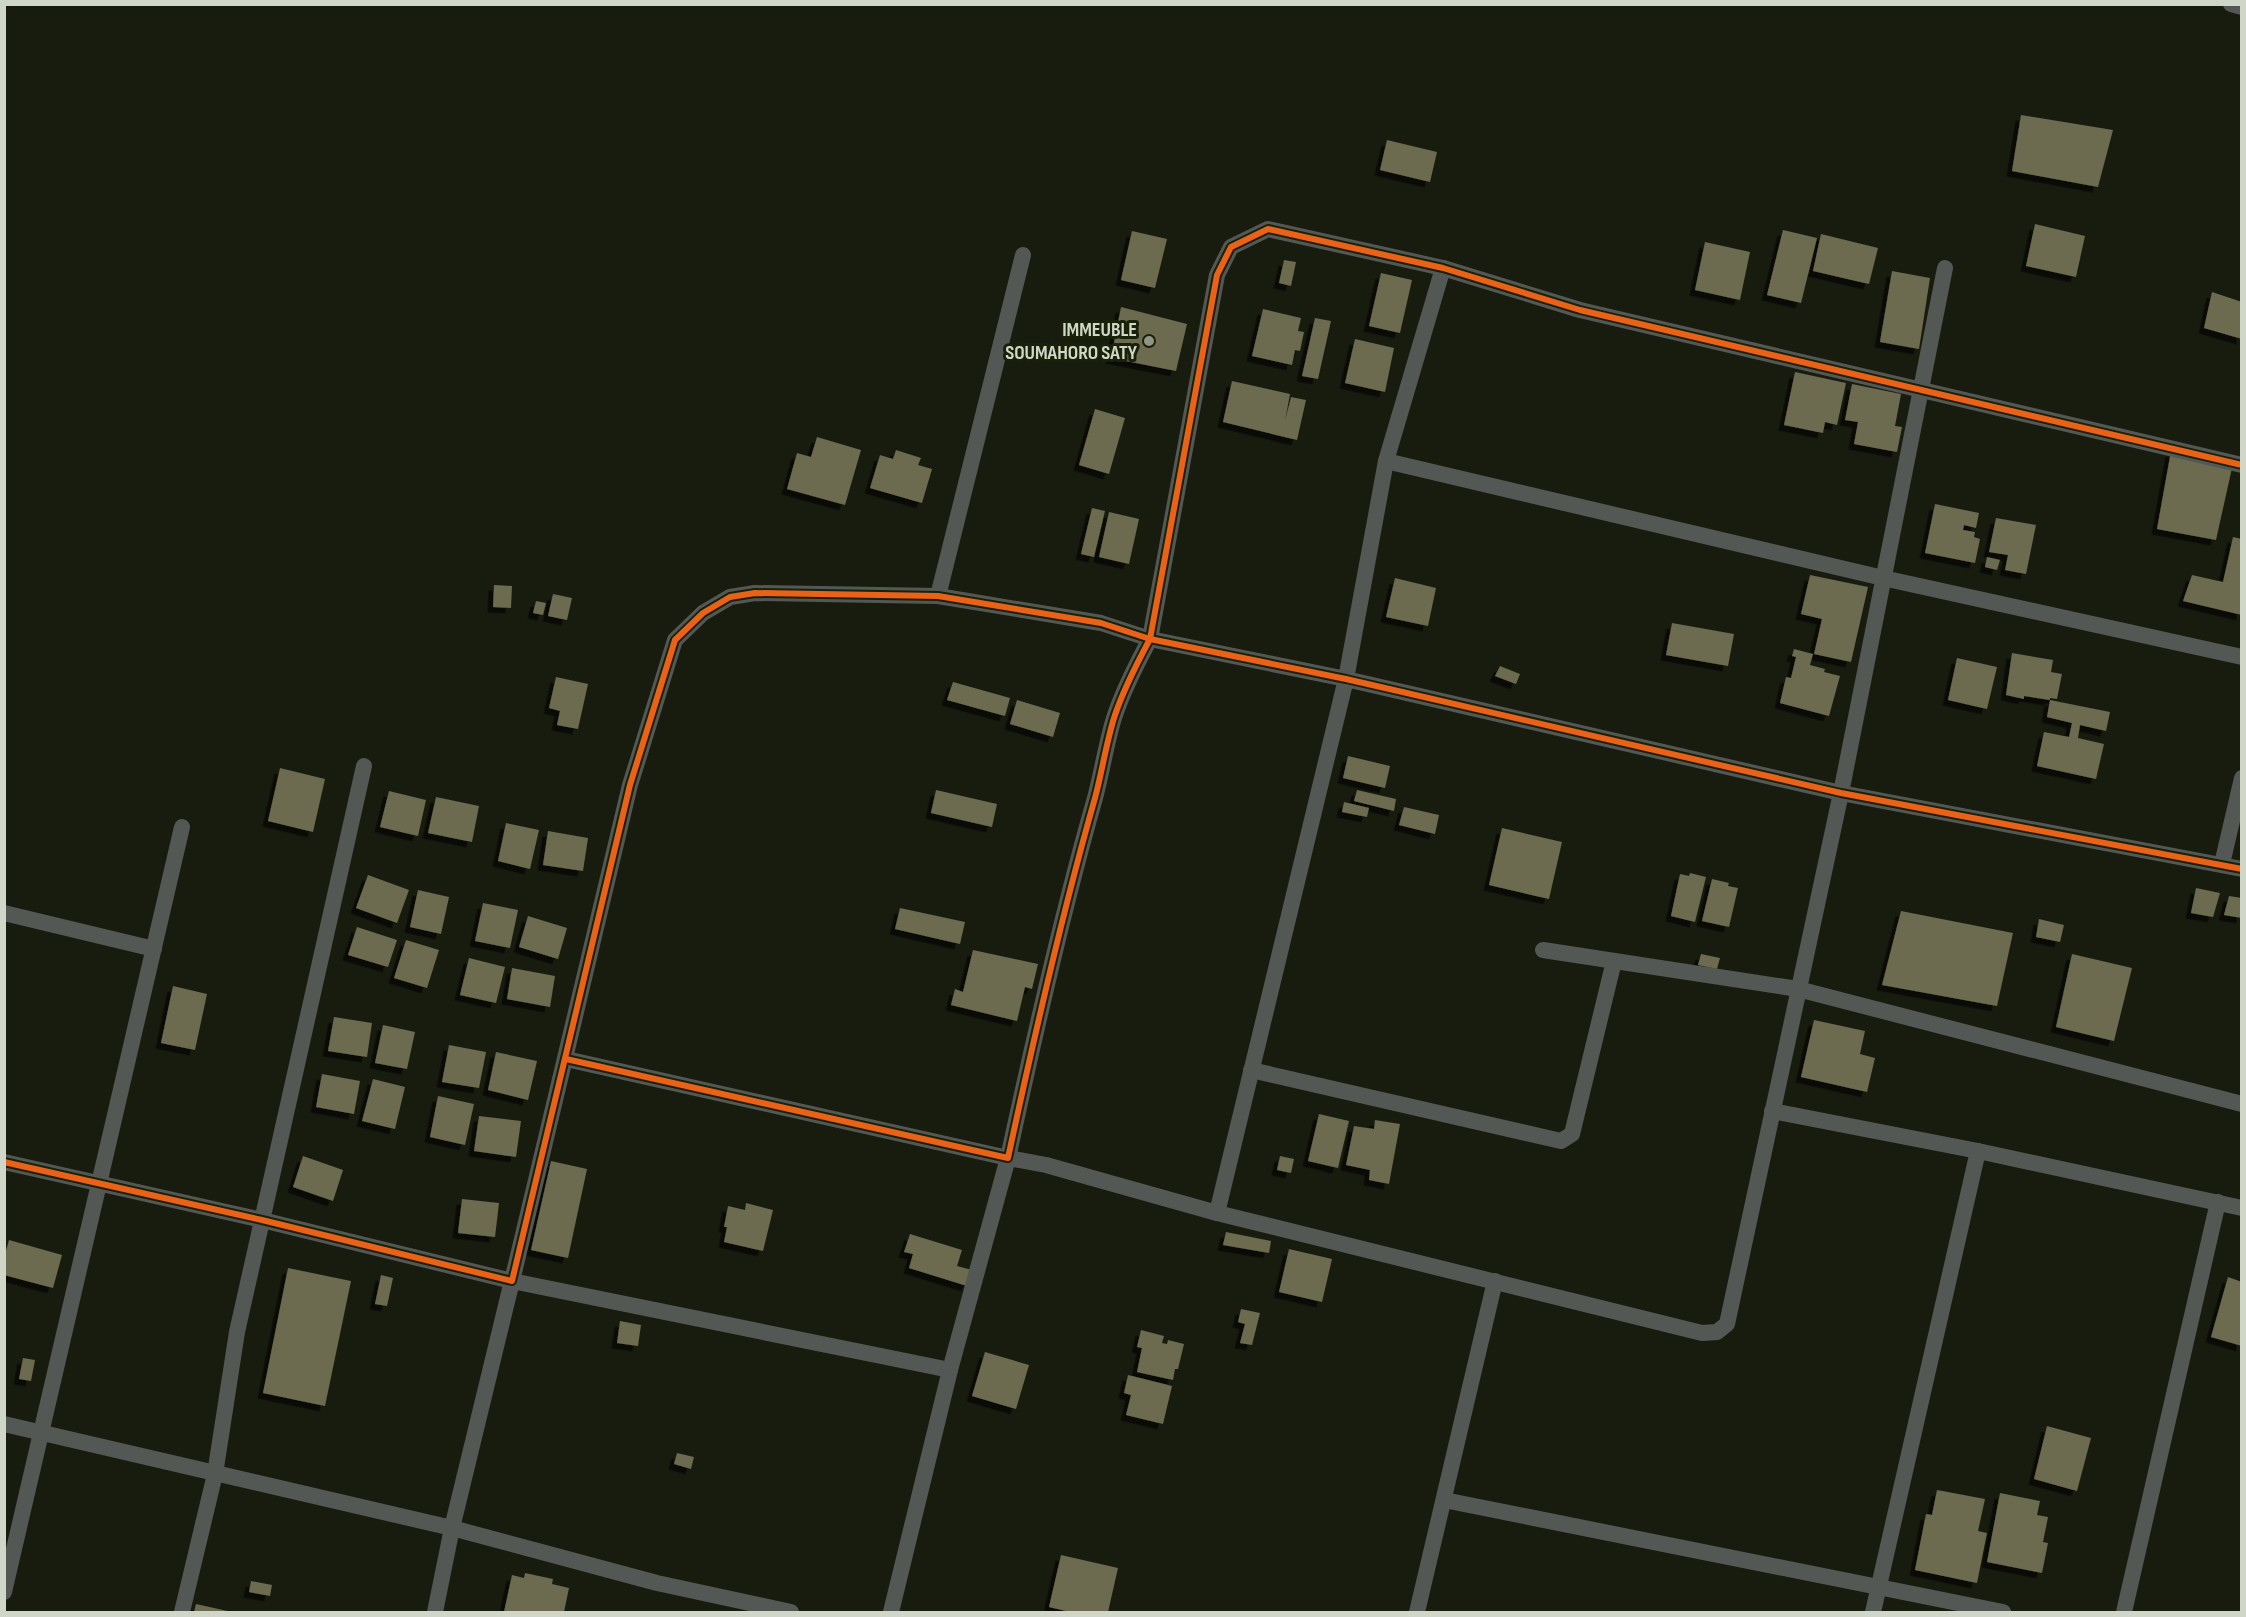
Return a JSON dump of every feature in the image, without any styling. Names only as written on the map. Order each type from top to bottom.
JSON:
[{"type":"street","points":[[2231,4],[2241,7]]},
{"type":"street","points":[[891,1612],[950,1370],[1008,1158],[1067,895],[1102,773],[1113,721],[1125,688],[1150,639],[1217,275],[1231,247],[1268,230],[1443,268],[1580,309],[2241,465]]},
{"type":"street","points":[[938,596],[1023,255]]},
{"type":"street","points":[[1217,1213],[1346,679],[1386,461],[1443,268]]},
{"type":"street","points":[[566,1059],[1008,1158],[1046,1164],[1217,1213],[1702,1332],[1718,1332],[1726,1324],[1773,1111],[1840,793],[1945,268]]},
{"type":"street","points":[[1386,461],[1883,578],[2241,657]]},
{"type":"street","points":[[435,1612],[452,1528],[630,785],[675,640],[703,613],[730,597],[755,593],[938,596],[1101,623],[1150,639],[1346,679],[1840,793],[2241,869]]},
{"type":"street","points":[[182,1612],[215,1474],[237,1332],[364,766]]},
{"type":"street","points":[[2222,864],[2241,778]]},
{"type":"street","points":[[4,1592],[182,827]]},
{"type":"street","points":[[4,913],[154,949]]},
{"type":"street","points":[[1543,950],[1798,988],[2241,1104]]},
{"type":"street","points":[[1251,1070],[1561,1141],[1572,1134],[1614,961]]},
{"type":"street","points":[[1773,1111],[1978,1150],[2241,1208]]},
{"type":"street","points":[[1873,1612],[1978,1150]]},
{"type":"street","points":[[4,1162],[262,1220],[512,1281],[950,1370]]},
{"type":"street","points":[[2124,1612],[2218,1202]]},
{"type":"street","points":[[1417,1612],[1495,1281]]},
{"type":"street","points":[[4,1424],[452,1528],[657,1583],[791,1612]]},
{"type":"street","points":[[1444,1500],[2003,1612]]},
{"type":"building","points":[[2021,115],[2113,130],[2098,187],[2012,171]]},
{"type":"building","points":[[1387,140],[1437,152],[1430,182],[1380,170]]},
{"type":"building","points":[[2035,224],[2085,236],[2076,277],[2026,266]]},
{"type":"building","points":[[1783,230],[1817,238],[1801,303],[1767,295]]},
{"type":"building","points":[[1132,231],[1167,239],[1155,288],[1121,280]]},
{"type":"building","points":[[1821,234],[1878,248],[1869,284],[1813,271]]},
{"type":"building","points":[[1705,242],[1750,252],[1740,300],[1695,290]]},
{"type":"building","points":[[1284,260],[1296,262],[1291,286],[1279,283]]},
{"type":"building","points":[[1892,271],[1930,278],[1919,349],[1880,342]]},
{"type":"building","points":[[1381,273],[1412,280],[1400,333],[1369,326]]},
{"type":"building","points":[[2212,292],[2242,302],[2242,339],[2204,328]]},
{"type":"building","name":"IMMEUBLE SOUMAHORO SATY","points":[[1121,307],[1187,324],[1176,371],[1111,358]]},
{"type":"building","points":[[1263,309],[1301,318],[1298,331],[1304,332],[1300,351],[1295,350],[1292,365],[1252,356]]},
{"type":"building","points":[[1315,318],[1331,321],[1318,379],[1302,376]]},
{"type":"building","points":[[1355,339],[1394,348],[1385,392],[1345,383]]},
{"type":"building","points":[[1795,372],[1846,383],[1837,425],[1825,422],[1823,433],[1784,425]]},
{"type":"building","points":[[1232,381],[1290,394],[1285,421],[1291,397],[1306,400],[1297,440],[1223,422]]},
{"type":"building","points":[[1852,384],[1901,394],[1895,426],[1902,427],[1897,452],[1854,444],[1858,422],[1845,420]]},
{"type":"building","points":[[1095,409],[1125,418],[1109,474],[1079,465]]},
{"type":"building","points":[[817,437],[861,450],[845,505],[787,489],[797,453],[811,457]]},
{"type":"building","points":[[896,450],[921,458],[918,465],[932,469],[922,503],[870,488],[880,455],[893,459]]},
{"type":"building","points":[[2171,451],[2232,468],[2216,540],[2157,529]]},
{"type":"building","points":[[1935,504],[1979,513],[1976,528],[1964,525],[1963,530],[1975,532],[1974,537],[1980,539],[1975,563],[1925,553]]},
{"type":"building","points":[[1092,508],[1105,511],[1094,557],[1081,554]]},
{"type":"building","points":[[1109,512],[1139,519],[1129,564],[1099,557]]},
{"type":"building","points":[[1996,518],[2036,525],[2026,574],[2005,570],[2008,555],[1989,552]]},
{"type":"building","points":[[2233,537],[2242,539],[2242,615],[2183,601],[2192,575],[2223,582]]},
{"type":"building","points":[[1987,557],[2000,560],[1997,570],[1985,567]]},
{"type":"building","points":[[1810,575],[1868,587],[1851,662],[1814,654],[1822,619],[1801,614]]},
{"type":"building","points":[[1395,578],[1436,588],[1428,626],[1386,617]]},
{"type":"building","points":[[494,585],[512,586],[511,608],[493,607]]},
{"type":"building","points":[[553,594],[572,598],[567,620],[548,616]]},
{"type":"building","points":[[536,601],[546,603],[543,615],[533,613]]},
{"type":"building","points":[[1672,623],[1734,634],[1728,666],[1666,655]]},
{"type":"building","points":[[1794,649],[1813,654],[1810,665],[1840,676],[1829,716],[1780,703],[1786,677],[1791,678],[1796,657],[1792,656]]},
{"type":"building","points":[[2012,653],[2053,660],[2051,672],[2062,674],[2057,699],[2024,696],[2024,699],[2006,695]]},
{"type":"building","points":[[1957,658],[1997,667],[1987,709],[1948,700]]},
{"type":"building","points":[[1500,666],[1520,674],[1516,684],[1495,676]]},
{"type":"building","points":[[556,677],[588,684],[578,729],[557,725],[560,711],[549,708]]},
{"type":"building","points":[[953,682],[1010,698],[1005,716],[947,700]]},
{"type":"building","points":[[1017,700],[1060,713],[1053,737],[1010,724]]},
{"type":"building","points":[[2050,700],[2110,712],[2106,731],[2080,725],[2078,738],[2104,744],[2096,779],[2037,766],[2044,732],[2069,737],[2072,723],[2047,717]]},
{"type":"building","points":[[1348,756],[1390,766],[1385,788],[1343,778]]},
{"type":"building","points":[[280,768],[325,779],[313,832],[268,821]]},
{"type":"building","points":[[936,790],[997,804],[992,827],[931,813]]},
{"type":"building","points":[[1357,790],[1396,799],[1394,811],[1354,801]]},
{"type":"building","points":[[389,791],[426,800],[418,836],[380,827]]},
{"type":"building","points":[[436,797],[479,806],[472,842],[428,833]]},
{"type":"building","points":[[1344,802],[1369,808],[1367,817],[1342,812]]},
{"type":"building","points":[[1404,807],[1439,815],[1435,834],[1399,825]]},
{"type":"building","points":[[506,823],[539,830],[530,869],[498,861]]},
{"type":"building","points":[[1502,828],[1562,842],[1549,899],[1489,885]]},
{"type":"building","points":[[548,831],[588,838],[583,871],[543,865]]},
{"type":"building","points":[[1690,873],[1706,877],[1695,922],[1671,916],[1680,874],[1689,876]]},
{"type":"building","points":[[368,875],[409,890],[397,923],[356,908]]},
{"type":"building","points":[[1712,879],[1738,888],[1729,927],[1702,921]]},
{"type":"building","points":[[2196,888],[2220,893],[2213,917],[2191,913]]},
{"type":"building","points":[[418,890],[449,897],[441,934],[410,927]]},
{"type":"building","points":[[2229,896],[2242,898],[2242,918],[2224,915]]},
{"type":"building","points":[[483,903],[518,910],[510,948],[475,941]]},
{"type":"building","points":[[900,908],[965,922],[960,944],[895,929]]},
{"type":"building","points":[[1901,911],[2013,933],[1997,1006],[1882,985]]},
{"type":"building","points":[[528,916],[567,928],[558,959],[519,947]]},
{"type":"building","points":[[2039,919],[2064,925],[2060,942],[2036,937]]},
{"type":"building","points":[[357,927],[397,940],[388,967],[348,955]]},
{"type":"building","points":[[406,940],[439,950],[427,988],[394,978]]},
{"type":"building","points":[[973,950],[1038,964],[1032,989],[1025,987],[1017,1021],[951,1005],[955,989],[963,992]]},
{"type":"building","points":[[1701,954],[1720,958],[1717,969],[1698,965]]},
{"type":"building","points":[[2072,954],[2132,968],[2114,1041],[2056,1027]]},
{"type":"building","points":[[469,958],[505,967],[496,1003],[460,995]]},
{"type":"building","points":[[512,968],[555,976],[550,1007],[507,999]]},
{"type":"building","points":[[173,986],[207,994],[195,1050],[161,1043]]},
{"type":"building","points":[[334,1017],[372,1023],[367,1057],[328,1051]]},
{"type":"building","points":[[1814,1020],[1865,1031],[1860,1054],[1875,1058],[1867,1092],[1801,1077]]},
{"type":"building","points":[[383,1025],[415,1032],[407,1069],[375,1063]]},
{"type":"building","points":[[449,1045],[486,1052],[479,1088],[442,1082]]},
{"type":"building","points":[[496,1052],[537,1061],[528,1100],[488,1090]]},
{"type":"building","points":[[322,1074],[360,1081],[354,1114],[316,1107]]},
{"type":"building","points":[[373,1079],[405,1087],[395,1129],[362,1121]]},
{"type":"building","points":[[438,1096],[474,1104],[465,1145],[430,1137]]},
{"type":"building","points":[[1319,1114],[1349,1121],[1338,1168],[1308,1161]]},
{"type":"building","points":[[479,1116],[521,1121],[516,1157],[474,1151]]},
{"type":"building","points":[[1375,1120],[1400,1124],[1389,1184],[1369,1180],[1370,1170],[1346,1165],[1354,1126],[1374,1129]]},
{"type":"building","points":[[303,1156],[343,1170],[333,1201],[293,1187]]},
{"type":"building","points":[[1280,1156],[1294,1159],[1291,1173],[1277,1170]]},
{"type":"building","points":[[551,1161],[587,1169],[568,1258],[531,1250]]},
{"type":"building","points":[[462,1199],[499,1203],[495,1237],[458,1233]]},
{"type":"building","points":[[746,1203],[773,1210],[763,1251],[724,1242],[728,1206],[745,1210]]},
{"type":"building","points":[[1226,1232],[1271,1241],[1269,1253],[1223,1245]]},
{"type":"building","points":[[910,1234],[962,1250],[957,1266],[972,1270],[967,1286],[909,1268],[913,1254],[904,1252]]},
{"type":"building","points":[[9,1240],[62,1255],[53,1288],[4,1275],[4,1258]]},
{"type":"building","points":[[1289,1249],[1332,1259],[1322,1302],[1279,1292]]},
{"type":"building","points":[[288,1268],[351,1281],[325,1406],[263,1393]]},
{"type":"building","points":[[381,1275],[393,1278],[387,1306],[375,1304]]},
{"type":"building","points":[[2228,1277],[2242,1282],[2242,1346],[2211,1337]]},
{"type":"building","points":[[1241,1309],[1260,1313],[1252,1345],[1240,1343],[1245,1324],[1238,1322]]},
{"type":"building","points":[[620,1321],[641,1325],[638,1346],[617,1343]]},
{"type":"building","points":[[1141,1330],[1164,1336],[1162,1343],[1167,1344],[1168,1340],[1184,1344],[1173,1380],[1137,1372],[1142,1348],[1137,1347]]},
{"type":"building","points":[[985,1352],[1029,1365],[1016,1409],[972,1396]]},
{"type":"building","points":[[23,1358],[35,1360],[31,1381],[19,1379]]},
{"type":"building","points":[[1128,1375],[1172,1386],[1163,1424],[1126,1415],[1131,1395],[1124,1393]]},
{"type":"building","points":[[2047,1426],[2091,1438],[2077,1491],[2034,1479]]},
{"type":"building","points":[[677,1453],[694,1457],[691,1469],[674,1464]]},
{"type":"building","points":[[1937,1490],[1985,1499],[1978,1531],[1987,1533],[1977,1583],[1915,1570],[1926,1514],[1932,1515]]},
{"type":"building","points":[[2000,1493],[2040,1501],[2037,1515],[2048,1517],[2043,1542],[2048,1543],[2042,1573],[1987,1562]]},
{"type":"building","points":[[1061,1555],[1118,1568],[1108,1612],[1070,1612],[1049,1607]]},
{"type":"building","points":[[525,1573],[553,1579],[552,1584],[569,1588],[564,1612],[504,1612],[512,1575],[524,1578]]},
{"type":"building","points":[[251,1581],[272,1585],[270,1596],[249,1592]]},
{"type":"building","points":[[196,1604],[232,1612],[194,1612]]},
{"type":"cycle path","points":[[566,1059],[1008,1158],[1048,977],[1111,728],[1126,688],[1150,639],[1217,275],[1231,247],[1268,229],[1443,268],[1580,310],[2242,465]]},
{"type":"cycle path","points":[[4,1162],[262,1220],[512,1281],[630,785],[675,640],[703,613],[730,597],[755,593],[938,596],[1101,623],[1150,639],[1346,679],[1841,793],[2242,869]]},
{"type":"place","name":"IMMEUBLE SOUMAHORO SATY","points":[[1149,341]]}]
